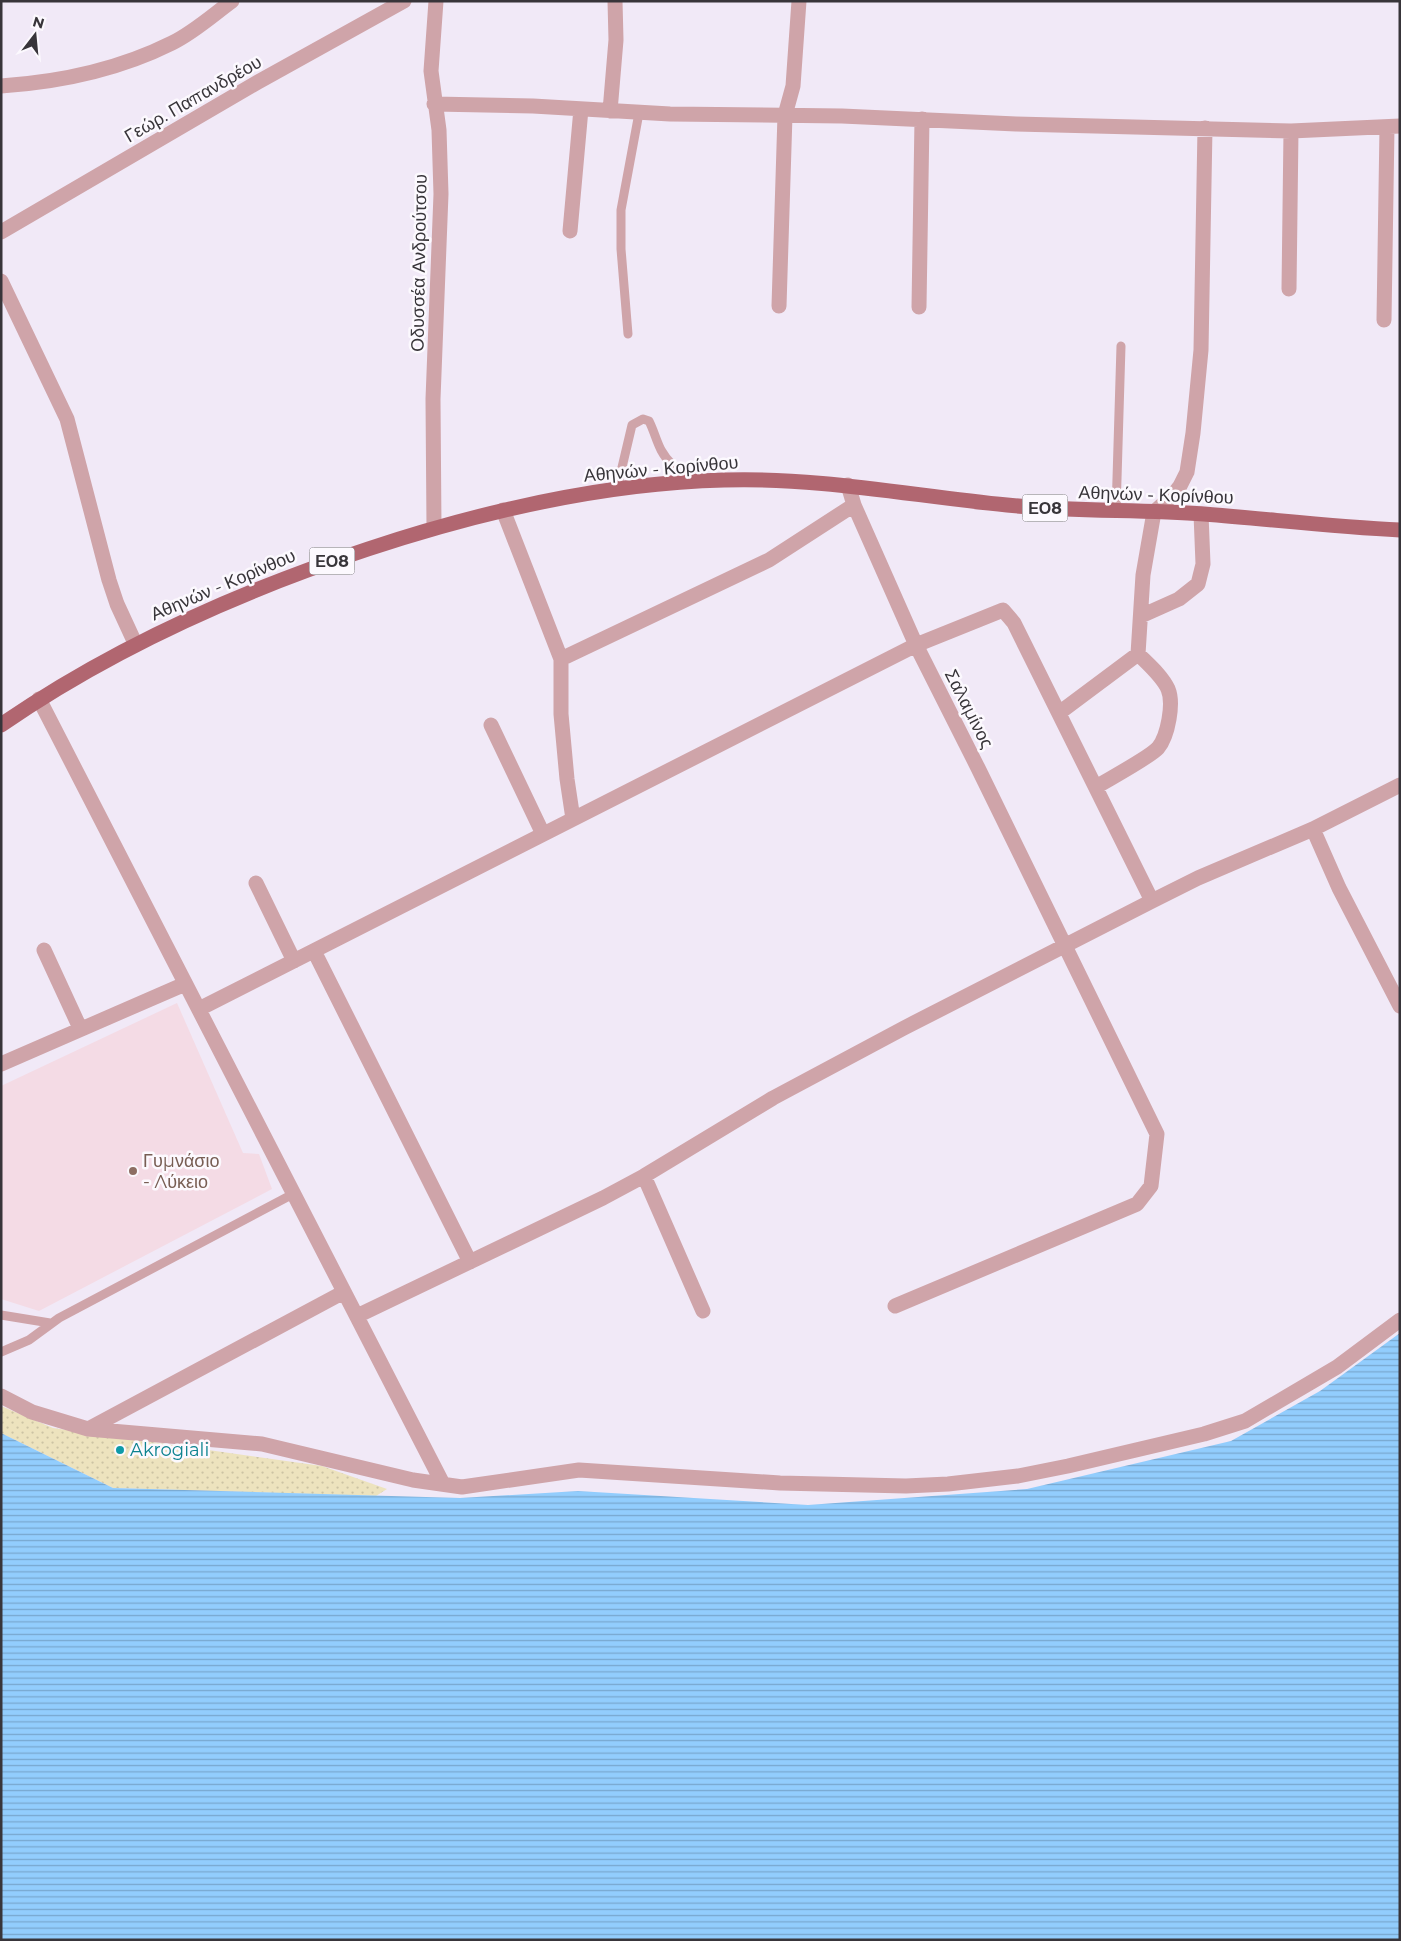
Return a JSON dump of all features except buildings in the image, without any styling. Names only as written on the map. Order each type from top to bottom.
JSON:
[{"type":"main road","name":"Αθηνών - Κορίνθου","points":[[1,725],[39,699],[136,643],[275,581],[434,527],[570,496],[613,490],[692,481],[798,480],[1004,505],[1116,512],[1201,514],[1323,526],[1400,530]]},
{"type":"street","points":[[1,86],[43,83],[86,76],[173,43],[219,6],[232,1]]},
{"type":"street","name":"Γεώρ. Παπανδρέου","points":[[1,232],[258,82],[404,1]]},
{"type":"street","name":"Οδυσσέα Ανδρούτσου","points":[[434,527],[433,399],[441,194],[439,130],[431,72],[436,1]]},
{"type":"street","points":[[610,111],[616,40],[615,1]]},
{"type":"street","points":[[779,306],[785,115],[793,86],[799,1]]},
{"type":"street","points":[[434,104],[639,113],[785,115],[1016,124],[1291,131],[1394,126],[1384,320]]},
{"type":"street","points":[[570,231],[581,109]]},
{"type":"street","points":[[919,307],[922,119]]},
{"type":"street","points":[[1059,713],[1138,654],[1143,575],[1154,512],[1173,496],[1187,472],[1193,433],[1201,350],[1205,128]]},
{"type":"street","points":[[1289,289],[1291,131]]},
{"type":"street","points":[[1,282],[67,419],[116,604],[136,643]]},
{"type":"street","name":"Σαλαμίνος","points":[[848,485],[854,505],[916,645],[1157,1134],[1151,1186],[1137,1204],[895,1306]]},
{"type":"street","points":[[561,659],[768,560],[854,505]]},
{"type":"street","points":[[503,510],[561,659],[564,751],[574,819]]},
{"type":"street","points":[[1141,616],[1179,599],[1198,584],[1203,564],[1201,514]]},
{"type":"street","points":[[198,1009],[916,645],[1004,610],[1014,623],[1152,901]]},
{"type":"street","points":[[1096,787],[1158,748],[1167,731],[1170,715],[1169,690],[1157,673],[1138,654]]},
{"type":"street","points":[[39,699],[443,1484]]},
{"type":"street","points":[[490,725],[542,834]]},
{"type":"street","points":[[356,1316],[644,1176],[773,1098],[1152,901],[1198,878],[1313,829],[1400,785]]},
{"type":"street","points":[[1313,829],[1348,906],[1400,1006]]},
{"type":"street","points":[[256,884],[294,961]]},
{"type":"street","points":[[44,950],[80,1028]]},
{"type":"street","points":[[314,951],[470,1262]]},
{"type":"street","points":[[1,1064],[80,1028],[185,984]]},
{"type":"street","points":[[644,1176],[703,1311]]},
{"type":"street","points":[[88,1429],[344,1292]]},
{"type":"street","points":[[1,1396],[32,1412],[88,1429],[262,1444],[413,1480],[443,1484],[480,1486],[551,1473],[579,1470],[780,1483],[906,1486],[948,1484],[1018,1476],[1204,1434],[1245,1421],[1338,1367],[1400,1320]]},
{"type":"lane","points":[[628,334],[621,249],[621,210],[639,113]]},
{"type":"lane","points":[[1116,512],[1121,346]]},
{"type":"lane","points":[[613,490],[619,480],[632,425],[643,420],[649,421],[661,450],[674,468],[692,481]]},
{"type":"lane","points":[[1,1352],[29,1340],[50,1323],[293,1194]]},
{"type":"lane","points":[[1,1315],[50,1323]]},
{"type":"shaded area","name":"Γυμνάσιο - Λύκειο","points":[[177,1003],[243,1153],[259,1154],[272,1189],[39,1311],[1,1299],[1,1086]]},
{"type":"sand","name":"Akrogiali","points":[[1,1406],[53,1428],[322,1466],[387,1489],[376,1496],[113,1488],[1,1433]]},
{"type":"water","points":[[1400,1333],[1400,1940],[1,1940],[1,1433],[113,1488],[460,1498],[578,1491],[808,1505],[1027,1489],[1231,1441],[1320,1391]]},
{"type":"place","name":"Γυμνάσιο - Λύκειο","points":[[133,1171]]},
{"type":"place","name":"Akrogiali","points":[[120,1450]]}]
